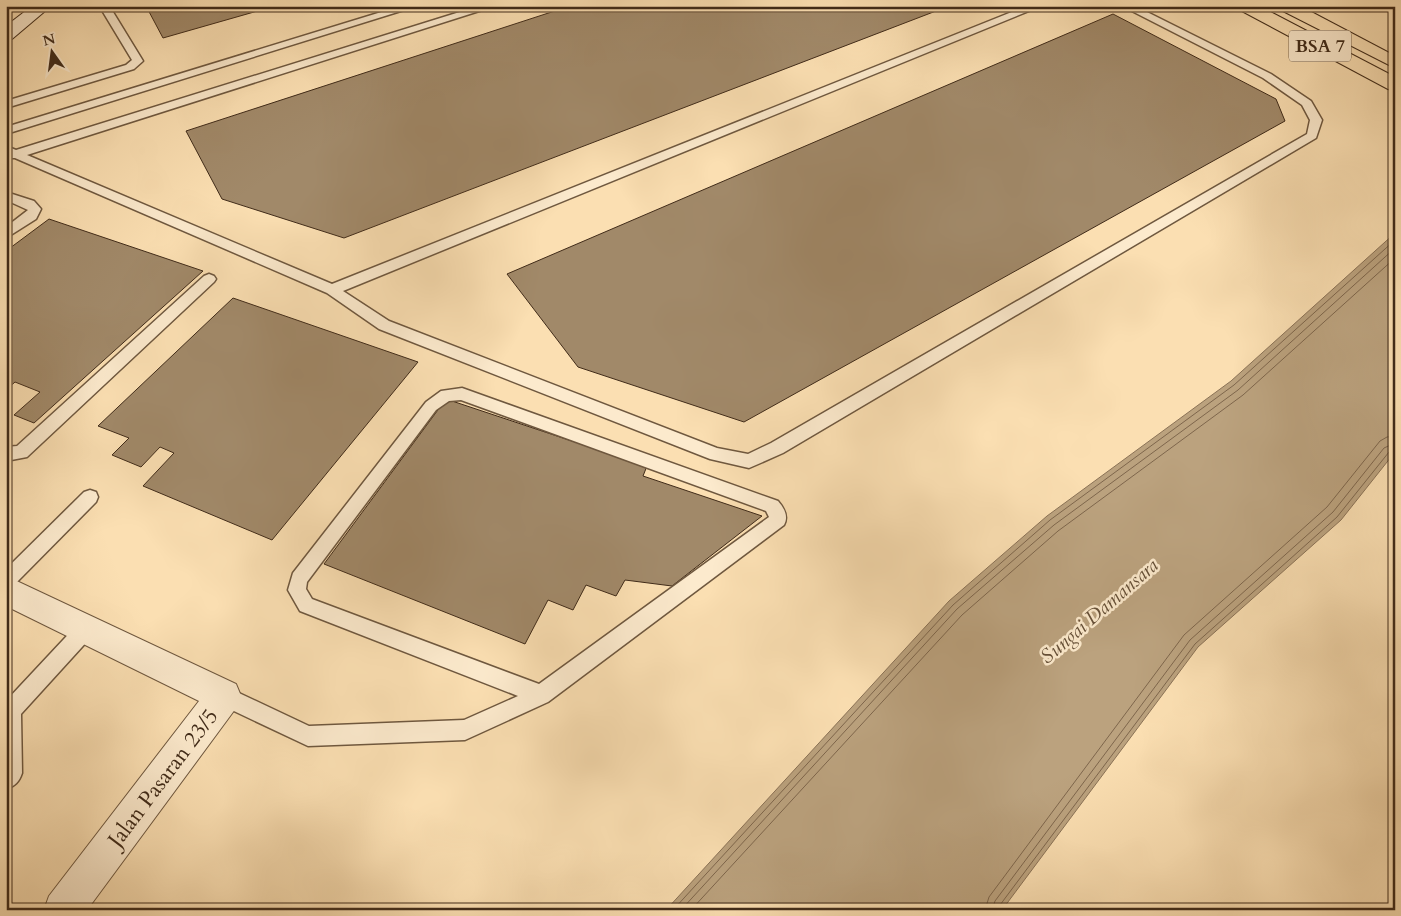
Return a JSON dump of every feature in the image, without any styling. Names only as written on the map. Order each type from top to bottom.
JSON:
[{"type":"main road","name":"BSA 7","points":[[1246,6],[1395,85]]},
{"type":"main road","name":"BSA 7","points":[[1288,6],[1395,63]]},
{"type":"street","points":[[6,35],[43,6]]},
{"type":"street","name":"Jalan Pasaran 23/5","points":[[6,590],[224,696],[63,910]]},
{"type":"lane","points":[[6,105],[130,66],[138,61],[108,12],[107,6]]},
{"type":"lane","points":[[6,131],[412,6]]},
{"type":"lane","points":[[10,153],[490,6]]},
{"type":"lane","points":[[332,290],[1036,6]]},
{"type":"lane","points":[[10,153],[332,290],[384,324],[716,454],[749,461],[777,448],[1312,136],[1316,120],[1307,103],[1267,76],[1127,6]]},
{"type":"lane","points":[[6,196],[30,204],[35,209],[31,216],[6,234]]},
{"type":"lane","points":[[6,454],[21,452],[209,279]]},
{"type":"lane","points":[[224,696],[308,736],[464,730],[541,695],[778,520],[777,512],[772,506],[462,394],[446,395],[431,406],[299,580],[297,590],[306,605],[541,695]]},
{"type":"lane","points":[[6,581],[90,497]]},
{"type":"lane","points":[[6,779],[12,773],[9,709],[85,630]]},
{"type":"water","name":"Sungai Damansara","points":[[1395,233],[1395,452],[1341,520],[1198,647],[1002,910],[666,910],[949,601],[1047,516],[1231,381]]},
{"type":"building","points":[[146,6],[275,6],[163,38]]},
{"type":"building","points":[[570,6],[949,6],[344,238],[222,199],[186,131]]},
{"type":"building","points":[[1113,14],[1276,99],[1285,121],[744,422],[578,367],[507,274]]},
{"type":"building","points":[[49,219],[203,271],[34,423],[14,415],[40,392],[15,382],[6,390],[6,251]]},
{"type":"building","points":[[233,298],[418,362],[272,540],[143,486],[174,453],[160,447],[141,467],[112,455],[129,438],[98,426]]},
{"type":"building","points":[[446,399],[647,466],[643,476],[762,516],[672,586],[625,580],[616,596],[586,585],[573,610],[548,600],[525,644],[324,564]]}]
